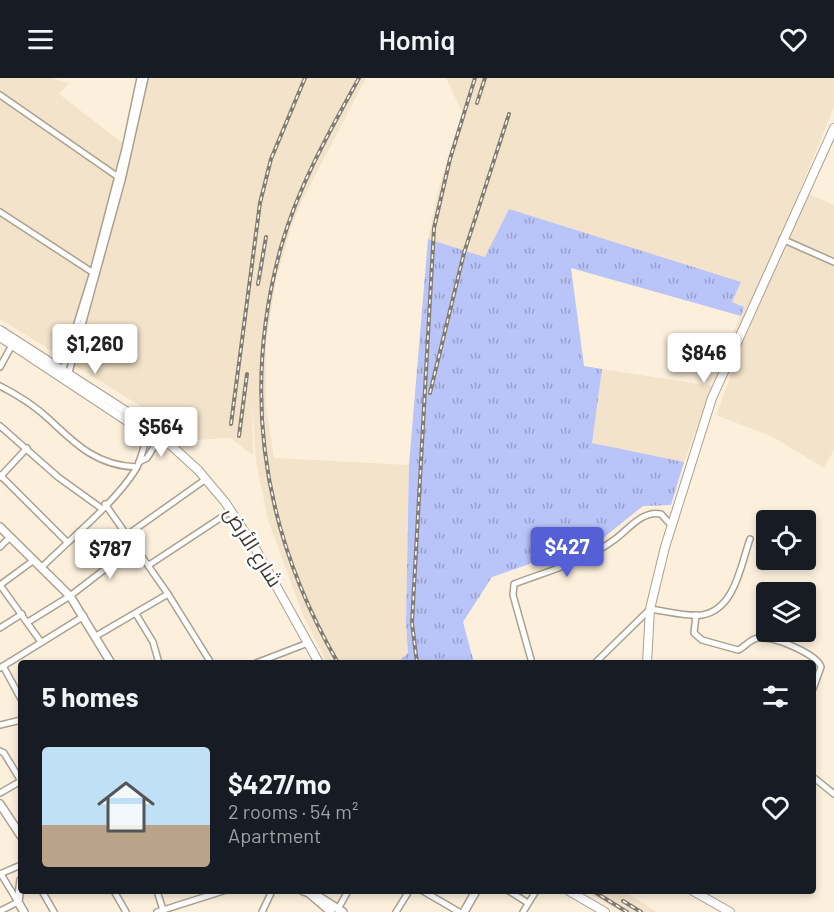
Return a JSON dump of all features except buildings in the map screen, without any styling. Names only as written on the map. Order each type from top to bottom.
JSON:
[{"type":"main road","points":[[647,660],[650,609],[672,526],[712,398],[782,239],[831,142],[834,128]]},
{"type":"main road","name":"شارع الأرض","points":[[0,330],[148,435],[160,438]]},
{"type":"main road","name":"شارع الأرض","points":[[0,337],[151,427],[160,438],[206,479],[231,511],[280,590],[317,660]]},
{"type":"main road","points":[[573,894],[592,909],[605,912]]},
{"type":"main road","points":[[698,894],[730,912]]},
{"type":"street","points":[[120,179],[140,78]]},
{"type":"street","points":[[65,375],[95,274],[145,78]]},
{"type":"street","points":[[0,95],[120,179]]},
{"type":"street","points":[[0,212],[95,274]]},
{"type":"street","points":[[782,239],[834,262]]},
{"type":"street","points":[[0,367],[12,345]]},
{"type":"street","points":[[0,386],[32,405],[88,454],[113,464],[138,465]]},
{"type":"street","points":[[0,426],[58,477],[103,506],[128,535],[209,660]]},
{"type":"street","points":[[138,465],[140,452],[151,427]]},
{"type":"street","points":[[42,567],[147,458],[160,438]]},
{"type":"street","points":[[27,448],[0,476],[67,542]]},
{"type":"street","points":[[128,535],[206,479]]},
{"type":"street","points":[[149,566],[231,511]]},
{"type":"street","points":[[531,660],[513,595],[514,584],[546,574],[597,551],[647,515],[661,514],[672,526]]},
{"type":"street","points":[[0,527],[70,596],[84,615],[107,660]]},
{"type":"street","points":[[0,547],[10,537]]},
{"type":"street","points":[[598,660],[650,609],[696,615],[711,612],[731,593],[750,539]]},
{"type":"street","points":[[28,622],[70,596],[135,546]]},
{"type":"street","points":[[34,560],[0,585],[41,642]]},
{"type":"street","points":[[96,636],[168,594]]},
{"type":"street","points":[[0,628],[22,614]]},
{"type":"street","points":[[135,614],[153,642],[158,660]]},
{"type":"street","points":[[18,693],[1,667],[84,615]]},
{"type":"street","points":[[696,615],[693,628],[697,638],[702,640],[738,650],[757,638],[771,638],[815,658],[822,667],[816,682]]},
{"type":"street","points":[[264,660],[308,643]]},
{"type":"street","points":[[0,725],[18,721]]},
{"type":"street","points":[[0,752],[4,753],[18,776]]},
{"type":"street","points":[[816,779],[834,794]]},
{"type":"street","points":[[0,793],[18,783]]},
{"type":"street","points":[[0,804],[18,831]]},
{"type":"street","points":[[18,866],[1,874],[24,912]]},
{"type":"street","points":[[18,902],[19,894]]},
{"type":"street","points":[[44,894],[54,912]]},
{"type":"street","points":[[116,894],[126,912]]},
{"type":"street","points":[[157,894],[160,911],[214,894]]},
{"type":"street","points":[[262,912],[271,894]]},
{"type":"street","points":[[313,894],[337,911],[346,894]]},
{"type":"street","points":[[396,912],[407,894]]},
{"type":"street","points":[[428,894],[459,912]]},
{"type":"street","points":[[436,899],[438,894]]},
{"type":"street","points":[[464,912],[474,894]]},
{"type":"street","points":[[514,894],[528,903]]},
{"type":"street","points":[[524,912],[534,894]]},
{"type":"street","points":[[0,911],[18,902]]},
{"type":"shaded area","points":[[0,78],[51,78],[69,83],[59,94],[133,151],[149,78],[366,78],[302,201],[291,228],[276,280],[266,342],[266,406],[274,458],[409,465],[406,623],[408,653],[400,660],[326,660],[303,615],[268,520],[256,461],[252,402],[253,455],[230,438],[195,440],[0,319]]},
{"type":"shaded area","points":[[446,78],[834,78],[834,107],[800,190],[834,205],[834,450],[824,468],[773,437],[716,415],[735,365],[722,359],[744,307],[732,302],[741,282],[485,257],[428,239],[439,187],[463,114]]},
{"type":"shaded area","points":[[602,369],[712,386],[684,462],[591,443]]},
{"type":"shaded area","points":[[591,894],[629,894],[657,912],[621,912]]},
{"type":"green space","points":[[509,209],[741,282],[732,302],[744,307],[741,316],[571,268],[584,366],[602,369],[592,443],[684,462],[671,505],[643,506],[603,538],[492,577],[463,622],[473,660],[400,660],[408,653],[406,623],[409,465],[428,239],[485,257]]},
{"type":"railway","points":[[231,424],[260,203],[271,159],[305,78]]},
{"type":"railway","points":[[336,660],[312,614],[292,564],[276,513],[266,461],[262,409],[262,355],[269,301],[288,225],[315,160],[359,78]]},
{"type":"railway","points":[[417,660],[412,623],[434,228],[450,159],[475,78]]},
{"type":"railway","points":[[477,103],[485,78]]},
{"type":"railway","points":[[430,393],[464,253],[509,114]]},
{"type":"railway","points":[[258,284],[266,237]]},
{"type":"railway","points":[[239,436],[247,374]]},
{"type":"railway","points":[[598,894],[627,912]]},
{"type":"railway","points":[[623,901],[641,912]]}]
